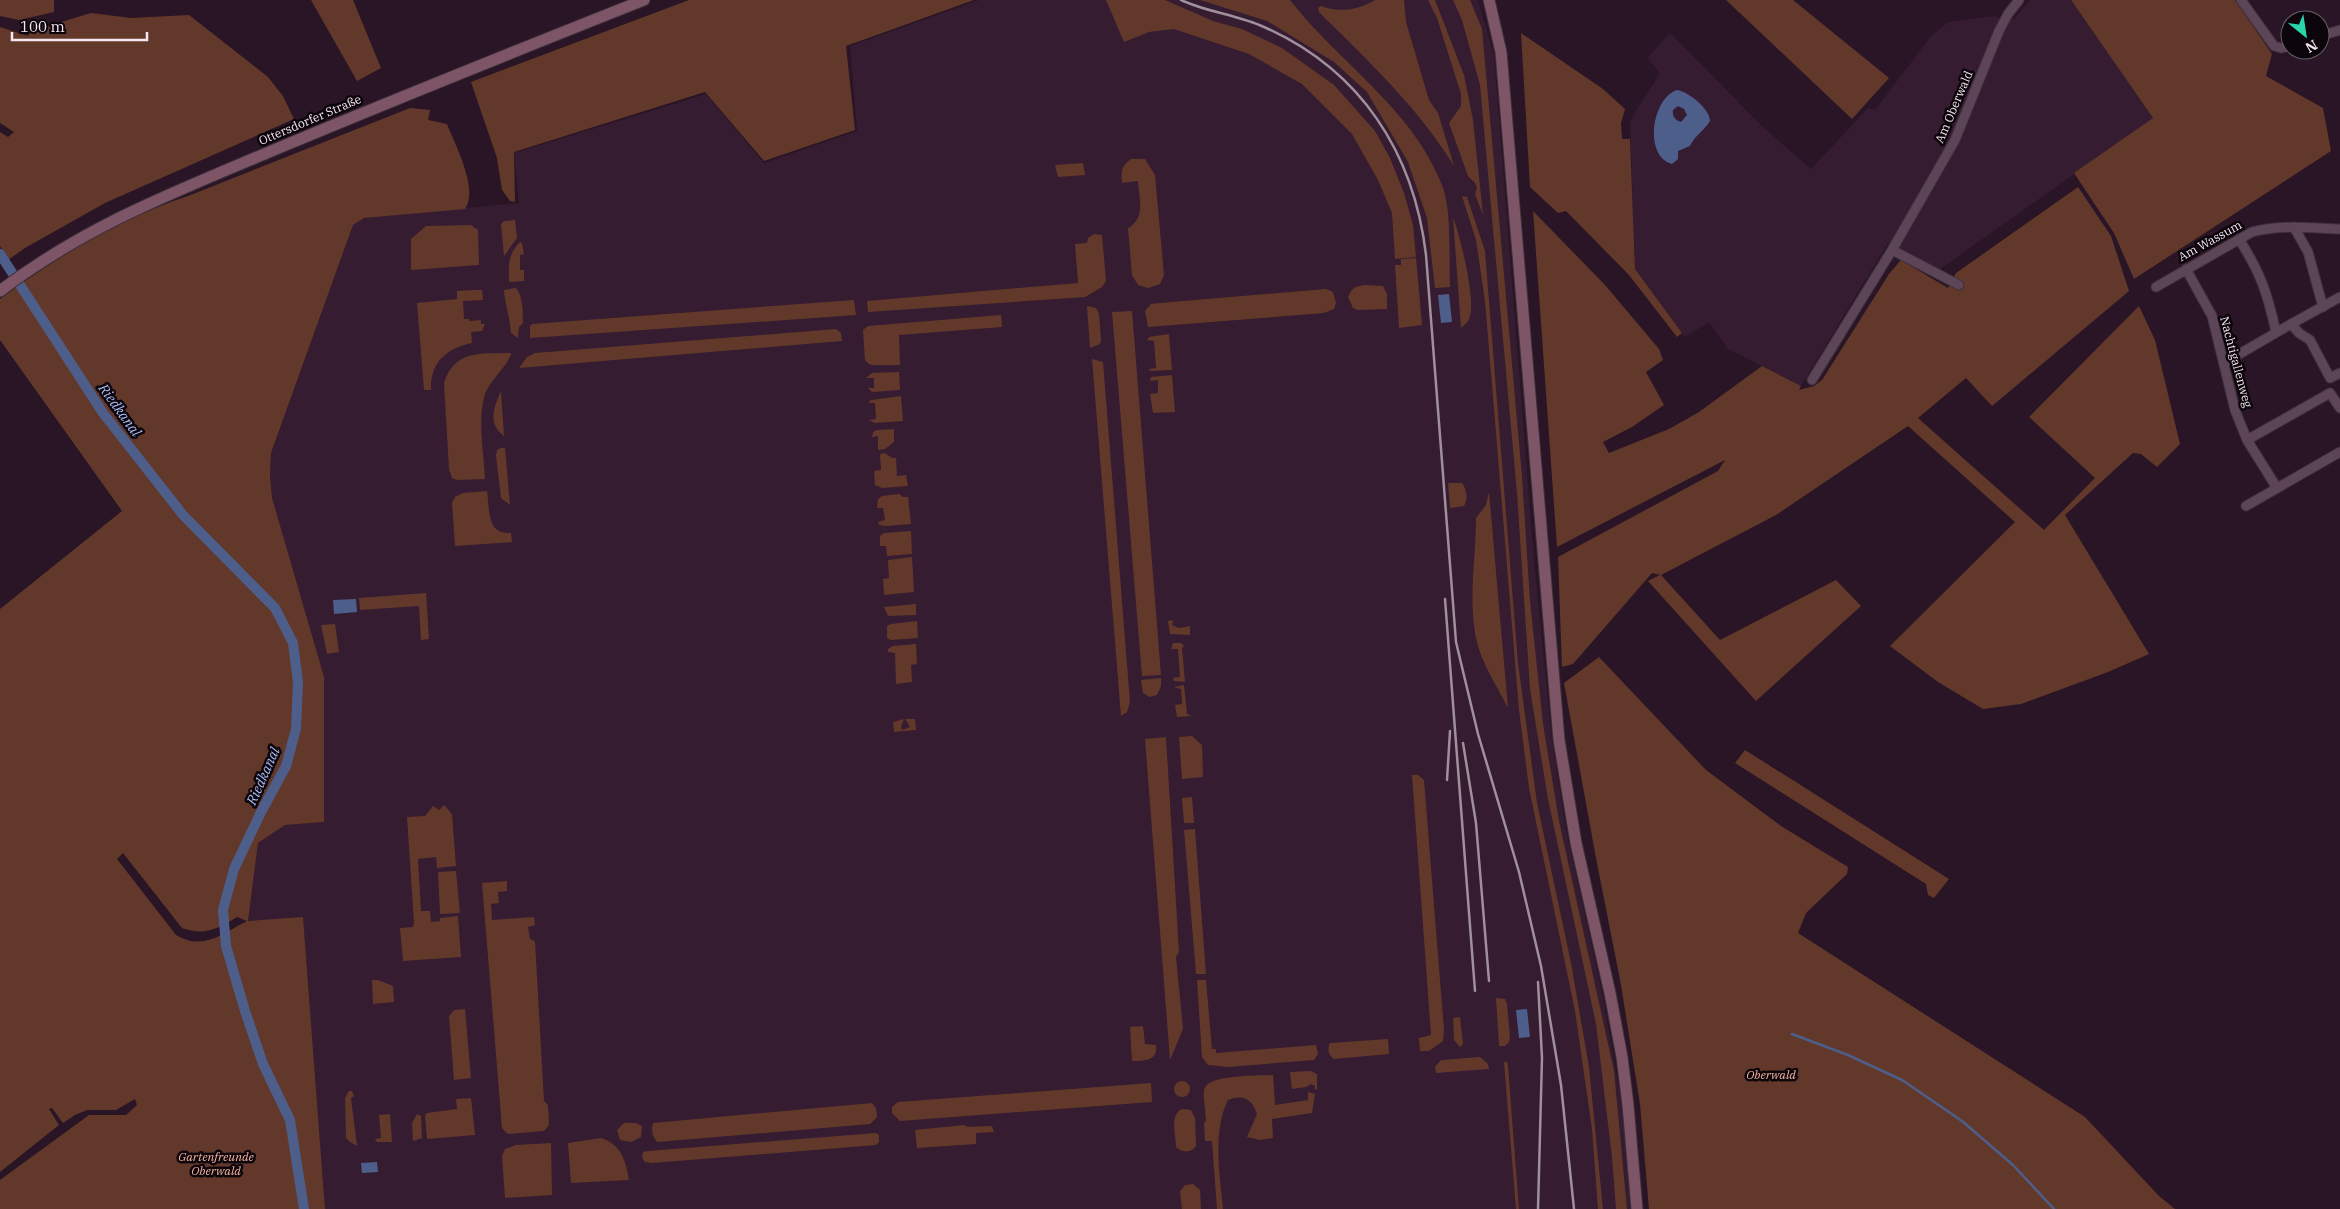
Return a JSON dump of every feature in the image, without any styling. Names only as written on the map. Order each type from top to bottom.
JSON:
[{"type":"street","name":"Ottersdorfer Straße","points":[[4,289],[87,234],[144,204],[351,117],[644,0]]},
{"type":"street","points":[[1489,0],[1501,52],[1559,740],[1576,843],[1610,993],[1622,1057],[1637,1209]]},
{"type":"street","name":"Am Oberwald","points":[[1812,380],[1892,250],[1955,140],[1999,31],[2008,14],[2019,0]]},
{"type":"street","points":[[2241,0],[2274,46],[2280,48]]},
{"type":"street","points":[[2294,227],[2308,252],[2323,307]]},
{"type":"street","name":"Am Wassum","points":[[2156,287],[2239,239],[2265,228],[2340,229]]},
{"type":"street","points":[[2239,239],[2258,269],[2267,292],[2276,332]]},
{"type":"street","points":[[1892,250],[1959,285]]},
{"type":"street","name":"Nachtigallenweg","points":[[2186,269],[2212,316],[2235,410],[2248,440],[2277,488]]},
{"type":"street","points":[[2224,363],[2340,297]]},
{"type":"street","points":[[2291,324],[2299,333],[2310,340],[2330,378],[2330,393],[2340,408]]},
{"type":"street","points":[[2330,378],[2340,373]]},
{"type":"street","points":[[2248,440],[2330,393]]},
{"type":"street","points":[[2246,506],[2340,452]]},
{"type":"shaded area","points":[[979,0],[1478,0],[1494,55],[1534,560],[1552,740],[1566,830],[1602,992],[1622,1106],[1631,1209],[325,1209],[303,918],[248,921],[258,843],[285,825],[324,822],[272,498],[271,453],[353,225],[357,221],[370,217],[519,203],[514,153],[706,94],[764,163],[857,131],[850,46]]},
{"type":"shaded area","points":[[2030,0],[2071,0],[2153,118],[1939,270],[1888,243],[1801,386],[1728,349],[1709,322],[1685,337],[1635,269],[1630,121],[1660,73],[1647,58],[1670,33],[1764,128],[1811,169],[1868,108],[1875,110],[1931,36],[1948,22],[1994,16],[2014,19]]},
{"type":"green space","points":[[0,0],[54,0],[54,12],[19,20],[0,16]]},
{"type":"green space","points":[[311,0],[353,0],[381,68],[357,81]]},
{"type":"green space","points":[[689,0],[974,0],[846,46],[855,130],[764,161],[705,92],[514,152],[515,202],[510,201],[502,190],[497,158],[471,82]]},
{"type":"green space","points":[[1106,0],[1165,0],[1213,21],[1242,29],[1282,48],[1334,85],[1375,131],[1390,158],[1404,193],[1413,225],[1416,257],[1395,259],[1392,213],[1378,180],[1352,134],[1302,84],[1249,54],[1174,29],[1149,32],[1124,42]]},
{"type":"green space","points":[[1200,0],[1290,0],[1309,23],[1394,109],[1429,158],[1442,185],[1449,221],[1450,287],[1435,288],[1427,218],[1408,162],[1367,92],[1334,62],[1267,21]]},
{"type":"green space","points":[[1375,0],[1404,0],[1406,22],[1429,100],[1438,113],[1454,166],[1440,144],[1408,104],[1319,12],[1318,8],[1321,6],[1342,10],[1356,8]]},
{"type":"green space","points":[[1428,0],[1435,0],[1464,75],[1473,120],[1483,215],[1475,194],[1477,188],[1468,176],[1449,123],[1461,106],[1461,94],[1437,18]]},
{"type":"green space","points":[[1453,0],[1470,0],[1482,29],[1522,476],[1530,601],[1543,724],[1559,821],[1614,1071],[1627,1209],[1616,1209],[1612,1157],[1596,1024],[1548,799],[1530,689],[1517,493],[1480,85],[1462,20]]},
{"type":"green space","points":[[1726,0],[1793,0],[1889,78],[1852,119]]},
{"type":"green space","points":[[2071,0],[2235,0],[2272,54],[2266,76],[2323,108],[2331,151],[2134,279],[2114,233],[2074,173],[2153,118]]},
{"type":"green space","points":[[91,13],[131,18],[189,15],[268,77],[283,96],[294,119],[105,203],[25,248],[8,260],[0,246],[0,132],[8,137],[14,132],[0,123],[0,27],[28,36],[32,22],[48,26]]},
{"type":"green space","points":[[1521,33],[1603,89],[1625,109],[1621,123],[1622,139],[1630,139],[1635,269],[1682,333],[1677,337],[1629,275],[1566,211],[1558,213],[1530,187]]},
{"type":"green space","name":"Gartenfreunde Oberwald","points":[[410,108],[430,110],[428,120],[447,124],[468,179],[469,200],[465,209],[364,218],[353,225],[271,453],[272,498],[324,677],[324,822],[285,825],[258,843],[248,921],[303,917],[325,1209],[0,1209],[0,1180],[89,1115],[126,1115],[137,1105],[135,1099],[116,1110],[87,1110],[63,1123],[52,1108],[49,1109],[59,1125],[0,1172],[0,609],[122,511],[0,340],[0,299],[44,268],[113,227],[162,205]],"holes":[[[123,853],[182,928],[204,931],[217,928],[237,917],[247,921],[221,935],[204,941],[186,940],[176,935],[117,859]]]},
{"type":"green space","points":[[1131,159],[1145,159],[1155,175],[1164,275],[1160,284],[1148,288],[1138,285],[1132,275],[1128,228],[1134,224],[1139,213],[1138,181],[1122,183],[1123,167]]},
{"type":"green space","points":[[1083,163],[1085,175],[1058,177],[1055,165]]},
{"type":"green space","points":[[2078,187],[2111,236],[2129,291],[1992,406],[1966,378],[1918,418],[2044,530],[2095,478],[2029,417],[2139,306],[2155,340],[2180,444],[2157,467],[2141,454],[2133,453],[2065,515],[2149,654],[2108,672],[2021,704],[1983,709],[1938,682],[1890,646],[2015,522],[1908,426],[1776,515],[1661,575],[1720,640],[1836,580],[1861,606],[1756,701],[1648,581],[1660,575],[1652,573],[1573,664],[1562,667],[1558,557],[1718,471],[1725,460],[1557,547],[1533,211],[1605,285],[1659,349],[1663,360],[1646,372],[1664,405],[1632,427],[1603,442],[1609,453],[1669,429],[1699,412],[1762,366],[1801,386],[1799,390],[1814,386],[1822,380],[1889,274],[1901,260],[1948,288],[1956,273]]},
{"type":"green space","points":[[1462,196],[1467,197],[1485,251],[1518,663],[1537,803],[1571,963],[1589,1067],[1603,1209],[1598,1209],[1592,1129],[1575,1011],[1529,788],[1519,710],[1485,301],[1476,240]]},
{"type":"green space","points":[[1453,217],[1460,239],[1471,299],[1469,319],[1461,328]]},
{"type":"green space","points":[[515,220],[517,238],[504,256],[501,224],[504,221]]},
{"type":"green space","points":[[471,225],[478,230],[479,265],[411,270],[411,239],[426,226]]},
{"type":"green space","points":[[1094,234],[1102,235],[1106,281],[1102,287],[1085,297],[868,312],[867,301],[1078,283],[1075,244],[1087,243],[1088,238]]},
{"type":"green space","points":[[520,242],[522,243],[524,254],[520,255],[520,270],[524,270],[524,281],[509,282],[511,256]]},
{"type":"green space","points":[[1416,258],[1422,325],[1399,328],[1395,265],[1401,265],[1401,259]]},
{"type":"green space","points":[[1364,285],[1383,286],[1387,294],[1387,309],[1358,310],[1353,308],[1348,297],[1349,294],[1354,288]]},
{"type":"green space","points":[[515,288],[520,294],[523,309],[523,323],[519,327],[518,338],[511,333],[504,290]]},
{"type":"green space","points":[[1326,289],[1333,292],[1336,303],[1334,309],[1324,313],[1148,327],[1145,311],[1151,304]]},
{"type":"green space","points":[[482,290],[483,300],[463,301],[464,319],[469,319],[469,321],[481,320],[481,324],[485,324],[482,331],[471,332],[472,343],[455,349],[442,358],[433,372],[431,390],[424,390],[417,303],[457,299],[457,291]]},
{"type":"green space","points":[[854,300],[856,315],[530,338],[530,326],[532,324]]},
{"type":"green space","points":[[1087,306],[1096,308],[1099,314],[1101,340],[1100,344],[1090,348]]},
{"type":"green space","points":[[1132,311],[1161,675],[1142,676],[1112,312]]},
{"type":"green space","points":[[1001,315],[1002,327],[899,335],[900,365],[873,365],[865,360],[863,330],[868,326]]},
{"type":"green space","points":[[836,329],[841,333],[842,341],[519,368],[527,357],[535,353]]},
{"type":"green space","points":[[1169,334],[1172,370],[1150,371],[1149,369],[1156,368],[1154,341],[1147,340],[1149,337]]},
{"type":"green space","points":[[511,353],[508,361],[485,394],[481,425],[485,479],[457,480],[452,478],[449,469],[444,383],[449,372],[455,364],[470,356]]},
{"type":"green space","points":[[1092,359],[1103,362],[1130,702],[1127,712],[1121,716]]},
{"type":"green space","points":[[899,372],[900,390],[872,392],[868,388],[874,388],[874,378],[866,378],[872,373]]},
{"type":"green space","points":[[1172,375],[1175,412],[1153,413],[1150,394],[1158,393],[1158,380],[1150,381],[1151,377]]},
{"type":"green space","points":[[501,391],[504,436],[495,426],[494,421],[494,409]]},
{"type":"green space","points":[[901,396],[903,421],[875,423],[869,420],[876,419],[875,403],[868,403],[871,400]]},
{"type":"green space","points":[[894,429],[894,442],[885,449],[878,450],[878,436],[872,437],[873,432]]},
{"type":"green space","points":[[505,448],[510,505],[501,498],[496,456],[497,450]]},
{"type":"green space","points":[[885,453],[892,458],[896,458],[897,476],[906,475],[908,486],[882,488],[875,485],[874,471],[881,470],[880,454]]},
{"type":"green space","points":[[1448,483],[1462,483],[1466,494],[1464,506],[1450,508]]},
{"type":"green space","points":[[487,491],[489,513],[493,525],[503,533],[511,533],[512,542],[455,546],[452,503],[455,497],[463,493]]},
{"type":"green space","points":[[1489,492],[1508,708],[1478,647],[1474,623],[1472,593],[1476,518],[1486,505]]},
{"type":"green space","points":[[899,494],[903,497],[908,497],[911,524],[879,525],[878,522],[885,520],[883,508],[877,508],[878,499],[882,496]]},
{"type":"green space","points":[[911,531],[912,554],[887,556],[886,546],[880,546],[880,536],[884,533]]},
{"type":"green space","points":[[912,557],[914,592],[884,595],[883,579],[889,578],[888,560]]},
{"type":"green space","points":[[426,593],[429,639],[421,640],[419,606],[360,610],[359,598]]},
{"type":"green space","points":[[916,604],[916,615],[888,616],[884,607]]},
{"type":"green space","points":[[1173,620],[1172,625],[1179,628],[1190,626],[1190,635],[1170,634],[1168,621]]},
{"type":"green space","points":[[917,621],[918,638],[891,640],[887,638],[887,626]]},
{"type":"green space","points":[[335,624],[339,652],[327,654],[321,625]]},
{"type":"green space","points":[[1173,643],[1181,643],[1184,646],[1182,648],[1185,682],[1174,681],[1173,678],[1180,677],[1178,649],[1171,649]]},
{"type":"green space","points":[[916,644],[917,664],[911,665],[912,682],[896,684],[895,653],[888,652],[888,649],[893,646]]},
{"type":"green space","name":"Oberwald","points":[[1599,657],[1706,770],[1781,826],[1848,867],[1847,874],[1806,913],[1798,933],[2085,1117],[2159,1196],[2175,1209],[1649,1209],[1640,1104],[1621,985],[1564,683]]},
{"type":"green space","points":[[1161,678],[1161,686],[1157,695],[1149,697],[1143,693],[1141,680]]},
{"type":"green space","points":[[1184,685],[1187,714],[1192,716],[1177,717],[1175,705],[1182,704],[1181,689],[1174,687]]},
{"type":"green space","points":[[904,719],[901,726],[902,730],[910,727],[905,719],[915,719],[916,730],[894,732],[893,722]]},
{"type":"green space","points":[[1192,736],[1202,745],[1203,777],[1182,779],[1179,737]]},
{"type":"green space","points":[[1166,737],[1179,952],[1176,957],[1183,1029],[1170,1060],[1145,739]]},
{"type":"green space","points":[[1745,750],[1949,879],[1934,898],[1928,895],[1926,884],[1735,763]]},
{"type":"green space","points":[[1412,775],[1418,775],[1424,780],[1444,1030],[1443,1041],[1429,1051],[1420,1051],[1419,1038],[1431,1035]]},
{"type":"green space","points":[[1192,797],[1194,823],[1184,823],[1182,798]]},
{"type":"green space","points":[[444,805],[452,814],[456,866],[437,868],[436,857],[418,859],[421,911],[430,911],[431,922],[440,921],[440,918],[458,916],[461,957],[403,961],[400,928],[413,927],[414,923],[407,817],[425,816],[433,806],[439,810]]},
{"type":"green space","points":[[1195,829],[1206,974],[1196,974],[1184,830]]},
{"type":"green space","points":[[456,871],[460,913],[440,914],[438,872]]},
{"type":"green space","points":[[507,881],[507,891],[498,892],[499,903],[491,904],[492,920],[534,917],[535,925],[528,927],[530,939],[535,941],[544,1101],[548,1105],[549,1125],[544,1131],[508,1134],[502,1128],[482,883]]},
{"type":"green space","points":[[372,980],[378,980],[393,986],[394,1002],[373,1004]]},
{"type":"green space","points":[[1197,980],[1206,980],[1212,1049],[1216,1049],[1216,1053],[1316,1045],[1318,1054],[1314,1060],[1229,1067],[1208,1065],[1202,1057]]},
{"type":"green space","points":[[1496,998],[1505,999],[1507,1004],[1510,1037],[1509,1042],[1505,1046],[1499,1046]]},
{"type":"green space","points":[[465,1009],[471,1078],[454,1080],[449,1016],[454,1010]]},
{"type":"green space","points":[[1460,1017],[1463,1044],[1460,1047],[1454,1040],[1453,1018]]},
{"type":"green space","points":[[1143,1026],[1145,1044],[1156,1045],[1155,1054],[1150,1059],[1132,1061],[1130,1027]]},
{"type":"green space","points":[[1388,1039],[1389,1054],[1334,1059],[1330,1056],[1330,1043]]},
{"type":"green space","points":[[1480,1057],[1488,1064],[1489,1069],[1436,1073],[1435,1067],[1441,1060]]},
{"type":"green space","points":[[1504,1062],[1507,1062],[1508,1066],[1519,1209],[1516,1209]]},
{"type":"green space","points":[[1311,1071],[1317,1074],[1317,1089],[1315,1090],[1315,1086],[1311,1084],[1306,1087],[1292,1089],[1290,1072]]},
{"type":"green space","points":[[1273,1075],[1275,1105],[1308,1100],[1308,1092],[1315,1094],[1312,1113],[1272,1119],[1273,1138],[1260,1140],[1247,1137],[1257,1114],[1250,1101],[1242,1098],[1228,1100],[1220,1126],[1218,1154],[1223,1209],[1217,1209],[1212,1141],[1205,1141],[1204,1090],[1207,1085],[1223,1078]]},
{"type":"green space","points":[[1182,1081],[1190,1089],[1182,1097],[1174,1089]]},
{"type":"green space","points":[[1151,1083],[1152,1102],[900,1121],[892,1113],[892,1107],[898,1102]]},
{"type":"green space","points":[[349,1091],[352,1091],[354,1096],[351,1098],[357,1146],[346,1138],[345,1098]]},
{"type":"green space","points":[[471,1098],[475,1135],[427,1139],[425,1115],[427,1113],[457,1109],[456,1099]]},
{"type":"green space","points":[[872,1103],[876,1108],[877,1117],[870,1124],[657,1142],[652,1131],[653,1123]]},
{"type":"green space","points":[[1182,1109],[1191,1110],[1195,1118],[1196,1146],[1192,1150],[1187,1151],[1176,1147],[1174,1120]]},
{"type":"green space","points":[[390,1114],[392,1142],[377,1142],[375,1139],[381,1138],[379,1115]]},
{"type":"green space","points":[[417,1114],[421,1116],[422,1138],[413,1141],[412,1123]]},
{"type":"green space","points":[[624,1123],[636,1123],[642,1126],[641,1137],[631,1142],[620,1140],[617,1130]]},
{"type":"green space","points":[[964,1125],[968,1127],[992,1126],[994,1132],[976,1133],[976,1144],[917,1148],[915,1130]]},
{"type":"green space","points":[[876,1133],[879,1135],[879,1142],[876,1145],[652,1163],[645,1162],[642,1158],[643,1152],[648,1151]]},
{"type":"green space","points":[[601,1138],[618,1149],[624,1160],[629,1180],[571,1183],[568,1143]]},
{"type":"green space","points":[[551,1143],[552,1195],[505,1198],[502,1156],[505,1149],[516,1145]]},
{"type":"green space","points":[[1193,1184],[1200,1190],[1201,1209],[1182,1209],[1180,1191],[1185,1185]]},
{"type":"water","points":[[1677,90],[1687,94],[1703,106],[1707,111],[1710,121],[1690,146],[1678,151],[1678,159],[1672,164],[1663,159],[1657,150],[1654,139],[1657,115],[1668,95]],"holes":[[[1678,106],[1684,109],[1687,115],[1681,122],[1674,118],[1673,110]]]},
{"type":"water","points":[[1449,294],[1452,322],[1441,323],[1438,295]]},
{"type":"water","points":[[356,599],[357,612],[334,614],[333,600]]},
{"type":"water","points":[[1527,1009],[1530,1037],[1519,1038],[1516,1010]]},
{"type":"water","points":[[377,1162],[378,1172],[362,1173],[361,1163]]},
{"type":"waterway","name":"Riedkanal","points":[[0,254],[103,413],[183,515],[275,608],[293,643],[298,682],[296,729],[286,766],[261,812],[234,869],[223,910],[226,946],[245,1011],[263,1064],[290,1120],[304,1209]]},
{"type":"waterway","points":[[1792,1034],[1848,1055],[1902,1080],[1962,1121],[2013,1165],[2054,1209]]},
{"type":"railway","points":[[1181,0],[1264,27],[1298,45],[1329,66],[1355,91],[1377,119],[1395,149],[1409,182],[1420,218],[1426,255],[1456,642],[1478,734],[1519,872],[1541,966],[1561,1085],[1574,1209]]},
{"type":"railway","points":[[1445,599],[1475,991]]},
{"type":"railway","points":[[1447,780],[1450,731]]},
{"type":"railway","points":[[1463,743],[1476,823],[1489,981]]},
{"type":"railway","points":[[1538,982],[1542,1058],[1538,1209]]}]
